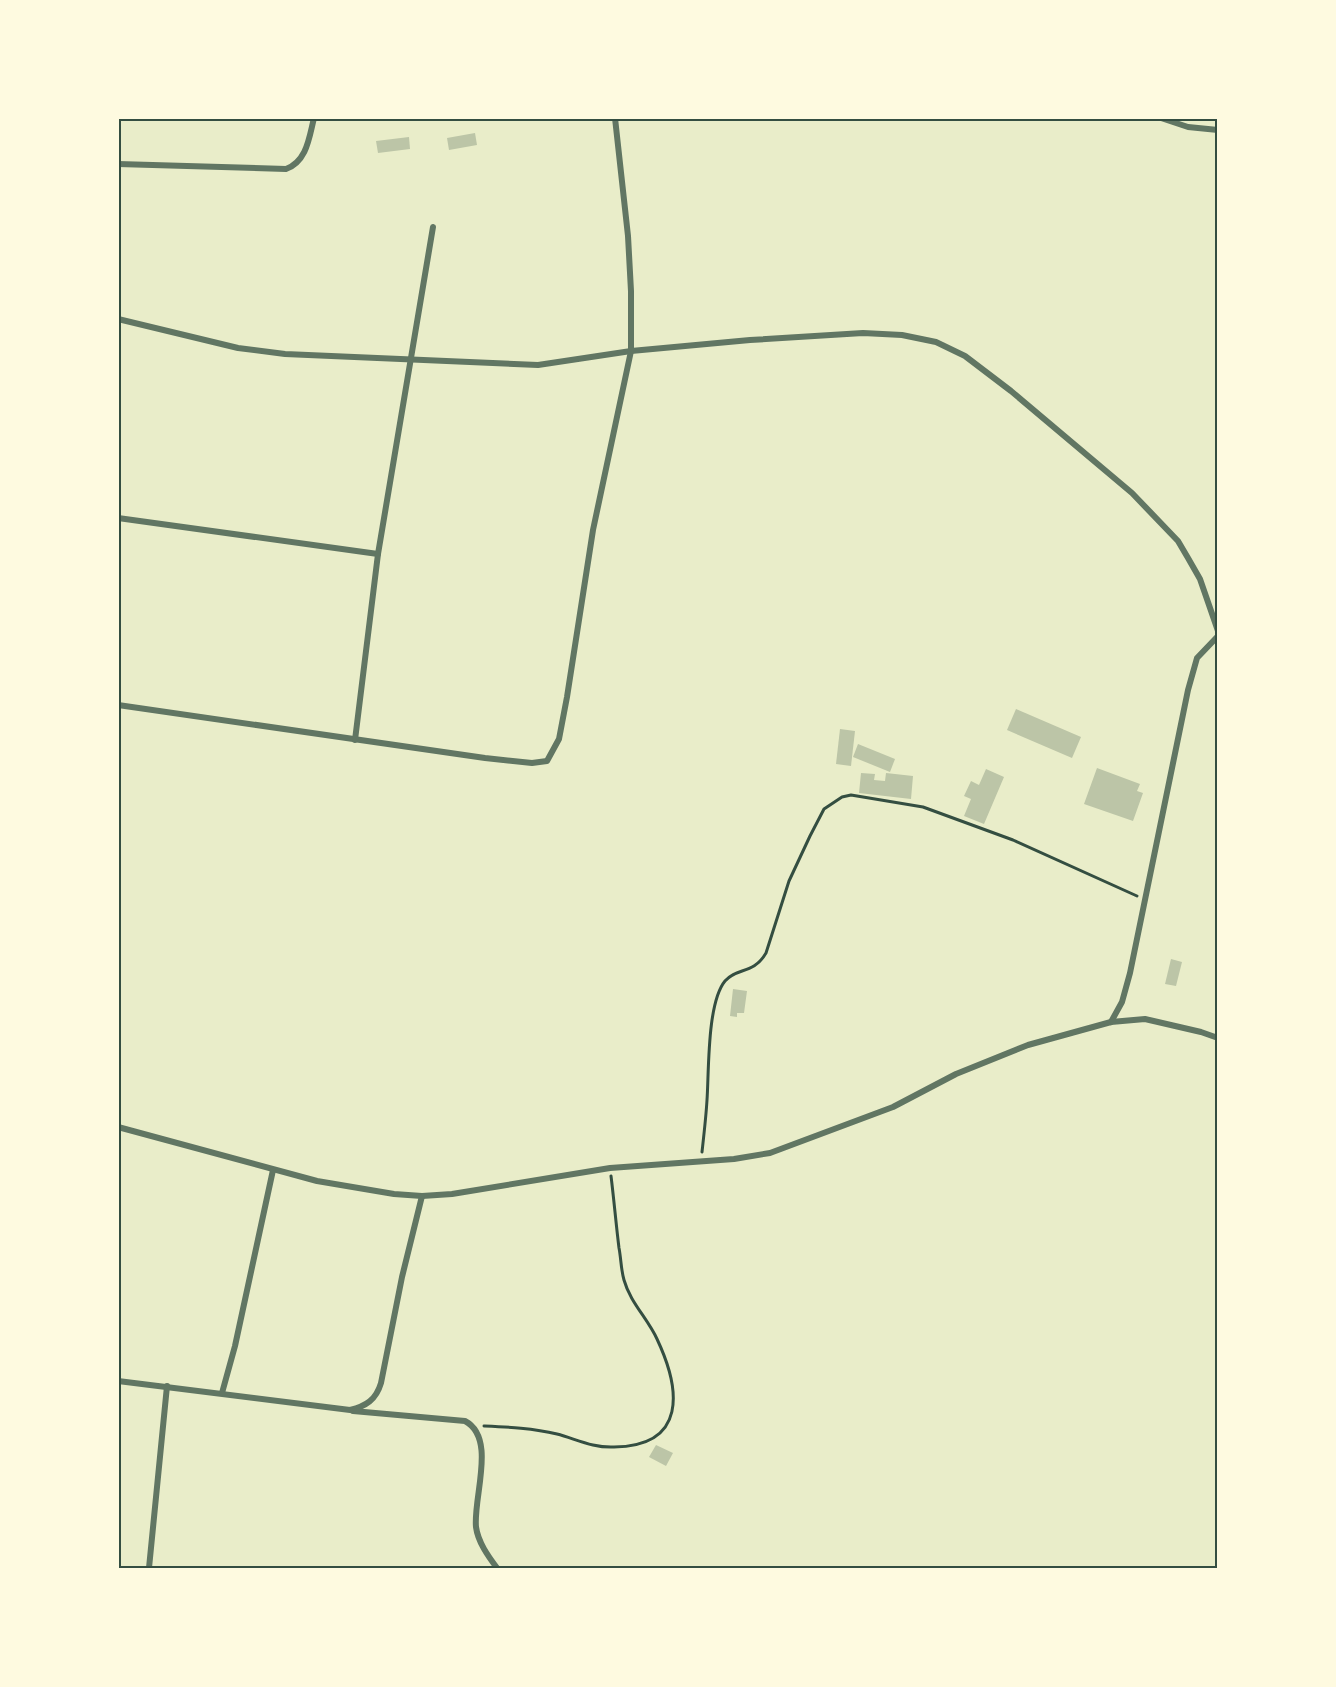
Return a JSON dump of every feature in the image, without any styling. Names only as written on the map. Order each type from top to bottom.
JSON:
[{"type":"street","points":[[118,164],[286,169],[295,166],[302,158],[314,118]]},
{"type":"street","points":[[118,705],[532,763],[547,760],[554,752],[559,739],[567,697],[593,530],[631,351],[632,302],[628,236],[615,118]]},
{"type":"street","points":[[1161,118],[1188,127],[1218,130]]},
{"type":"street","points":[[355,740],[378,554],[433,227]]},
{"type":"street","points":[[118,319],[238,348],[285,354],[538,365],[631,351],[863,333],[902,335],[936,342],[965,356],[1011,391],[1132,493],[1178,541],[1200,579],[1218,631]]},
{"type":"street","points":[[118,518],[378,554]]},
{"type":"street","points":[[1111,1022],[1122,1002],[1130,974],[1188,690],[1197,658],[1218,636]]},
{"type":"street","points":[[118,1136],[119,1127],[317,1181],[394,1194],[422,1196],[487,1190],[610,1168],[734,1159],[770,1153],[893,1107],[956,1074],[1028,1045],[1111,1022],[1145,1019],[1218,1038]]},
{"type":"street","points":[[222,1394],[236,1346],[273,1170]]},
{"type":"street","points":[[350,1410],[364,1406],[378,1392],[411,1236],[422,1196]]},
{"type":"street","points":[[118,1381],[350,1410],[465,1421],[473,1425],[479,1434],[482,1446],[476,1524],[478,1539],[497,1569]]},
{"type":"street","points":[[148,1569],[167,1386]]},
{"type":"path","points":[[701,1162],[710,1043],[719,992],[725,981],[732,975],[754,967],[766,953],[794,867],[824,809],[832,802],[851,795],[923,807],[1013,840],[1144,900]]},
{"type":"path","points":[[473,1425],[544,1431],[591,1445],[615,1447],[633,1445],[659,1436],[667,1427],[672,1409],[673,1392],[669,1369],[657,1338],[623,1279],[610,1168]]},
{"type":"building","points":[[475,133],[477,145],[449,150],[447,138]]},
{"type":"building","points":[[409,137],[410,149],[378,153],[376,141]]},
{"type":"building","points":[[1016,709],[1081,737],[1072,758],[1007,730]]},
{"type":"building","points":[[840,729],[855,731],[851,766],[836,764]]},
{"type":"building","points":[[858,744],[895,759],[890,772],[853,757]]},
{"type":"building","points":[[1097,768],[1140,784],[1137,791],[1143,793],[1133,821],[1084,804]]},
{"type":"building","points":[[986,769],[1004,777],[984,824],[964,816],[971,799],[964,796],[971,781],[979,785]]},
{"type":"building","points":[[861,773],[875,774],[874,780],[885,781],[886,773],[913,776],[911,799],[859,793]]},
{"type":"building","points":[[1171,959],[1182,962],[1176,986],[1165,984]]},
{"type":"building","points":[[733,989],[747,991],[744,1013],[737,1013],[737,1017],[730,1016]]},
{"type":"building","points":[[656,1445],[673,1453],[666,1466],[649,1457]]}]
